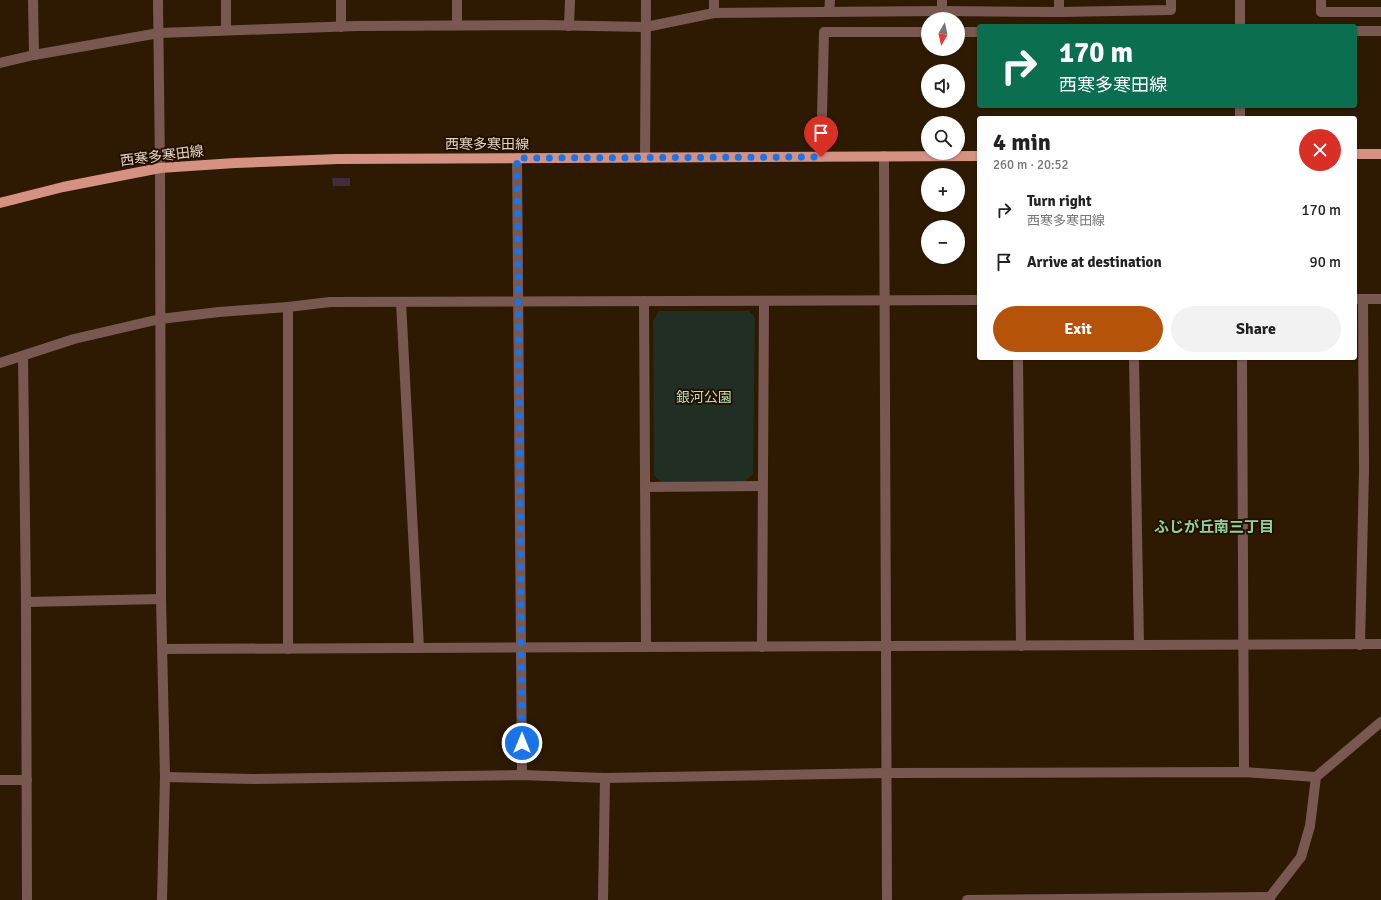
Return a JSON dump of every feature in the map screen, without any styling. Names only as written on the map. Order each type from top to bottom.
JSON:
[{"type":"main road","points":[[1357,154],[1381,154]]},
{"type":"main road","name":"西寒多寒田線","points":[[0,203],[63,186],[160,168],[235,163],[338,159],[977,156]]},
{"type":"street","points":[[34,0],[34,54]]},
{"type":"street","points":[[158,0],[161,599],[165,777],[162,900]]},
{"type":"street","points":[[226,0],[226,30]]},
{"type":"street","points":[[341,0],[341,27]]},
{"type":"street","points":[[457,0],[457,25]]},
{"type":"street","points":[[569,26],[570,0]]},
{"type":"street","points":[[645,158],[646,0]]},
{"type":"street","points":[[714,0],[714,13]]},
{"type":"street","points":[[829,12],[830,0]]},
{"type":"street","points":[[942,0],[942,11]]},
{"type":"street","points":[[1059,0],[1059,12]]},
{"type":"street","points":[[0,63],[34,54],[158,33],[457,25],[646,27],[714,13],[942,11],[1059,12],[1171,10],[1171,0]]},
{"type":"street","points":[[1240,0],[1240,24]]},
{"type":"street","points":[[1321,0],[1321,12],[1381,12]]},
{"type":"street","points":[[1357,31],[1381,31]]},
{"type":"street","points":[[821,157],[824,32],[921,32]]},
{"type":"street","points":[[965,32],[977,32]]},
{"type":"street","points":[[884,156],[888,773],[887,900]]},
{"type":"street","points":[[517,158],[522,775]]},
{"type":"street","points":[[1360,644],[1364,470],[1359,299],[1381,299]]},
{"type":"street","points":[[0,363],[74,339],[160,319],[219,312],[288,308],[330,302],[977,300]]},
{"type":"street","points":[[644,301],[646,647]]},
{"type":"street","points":[[762,647],[764,301]]},
{"type":"street","points":[[401,302],[419,648]]},
{"type":"street","points":[[288,308],[288,649]]},
{"type":"street","points":[[23,356],[27,900]]},
{"type":"street","points":[[1018,360],[1021,646]]},
{"type":"street","points":[[1134,360],[1139,645]]},
{"type":"street","points":[[1242,360],[1244,772]]},
{"type":"street","points":[[645,487],[762,486]]},
{"type":"street","points":[[26,602],[161,599]]},
{"type":"street","points":[[162,649],[1381,644]]},
{"type":"street","points":[[165,777],[261,778],[522,775],[605,778],[888,773],[1244,772],[1316,776],[1381,722]]},
{"type":"street","points":[[966,900],[1270,898],[1301,857],[1310,826],[1316,776]]},
{"type":"street","points":[[603,900],[605,778]]},
{"type":"street","points":[[0,780],[27,780]]},
{"type":"green space","name":"銀河公園","points":[[659,311],[749,311],[755,318],[753,474],[745,481],[661,482],[654,475],[653,321]]},
{"type":"building","points":[[332,178],[350,178],[350,186],[333,186]]},
{"type":"district","name":"ふじが丘南三丁目","points":[[1214,527]]},
{"type":"route","points":[[522,743],[517,158],[821,157]]}]
